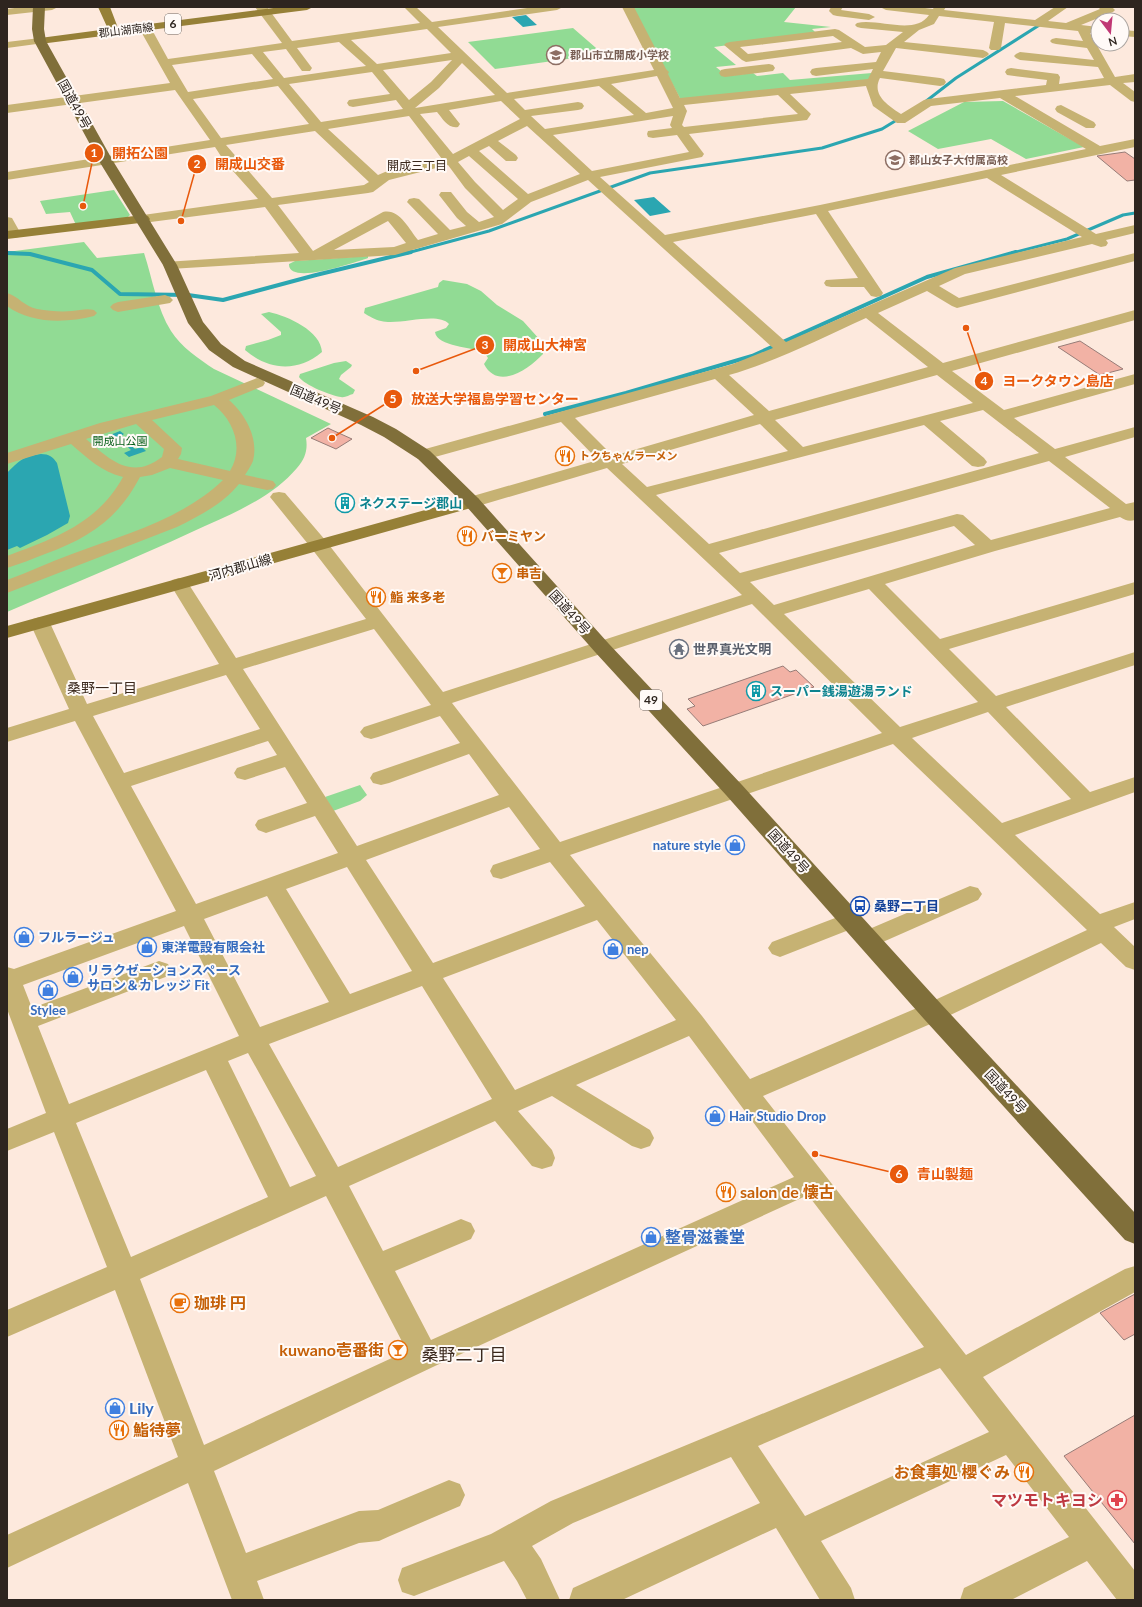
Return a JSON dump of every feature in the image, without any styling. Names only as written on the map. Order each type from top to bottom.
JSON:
[{"type":"highway","name":"国道49号","points":[[39,8],[38,29],[40,41],[106,161],[170,265],[196,322],[214,347],[239,364],[284,386],[367,421],[390,433],[424,455],[472,502],[602,648],[734,790],[933,1012],[1135,1232]]},
{"type":"main road","points":[[104,7],[114,31]]},
{"type":"main road","name":"郡山湖南線","points":[[40,41],[145,28],[263,10],[307,7]]},
{"type":"main road","points":[[11,234],[143,219]]},
{"type":"main road","name":"河内郡山線","points":[[7,632],[472,502]]},
{"type":"street","points":[[8,10],[52,7]]},
{"type":"street","points":[[410,7],[525,117],[784,350]]},
{"type":"street","points":[[165,63],[213,62],[255,50],[557,7]]},
{"type":"street","points":[[170,265],[394,251],[497,222],[526,199],[590,174],[697,154],[676,125],[679,106],[663,72],[628,7]]},
{"type":"street","points":[[837,7],[835,11],[837,13],[865,21],[913,29]]},
{"type":"street","points":[[886,7],[938,10],[980,17],[1001,14],[1038,23],[1090,29]]},
{"type":"street","points":[[1038,23],[1062,7]]},
{"type":"street","points":[[1066,26],[1109,10],[1104,7]]},
{"type":"street","points":[[263,10],[306,68]]},
{"type":"street","points":[[938,10],[930,22],[913,29],[883,62],[872,88],[877,103],[901,120],[928,103],[1135,78]]},
{"type":"street","points":[[995,48],[1001,14]]},
{"type":"street","points":[[145,28],[182,91],[229,158],[313,256]]},
{"type":"street","points":[[1082,28],[1090,43]]},
{"type":"street","points":[[984,30],[999,31]]},
{"type":"street","points":[[853,44],[746,58],[730,45],[835,32],[853,44],[863,51],[883,62],[930,84]]},
{"type":"street","points":[[342,38],[374,67],[410,109],[470,185],[502,217]]},
{"type":"street","points":[[7,46],[40,41]]},
{"type":"street","points":[[1056,41],[1090,45]]},
{"type":"street","points":[[255,50],[282,81],[318,127],[377,182]]},
{"type":"street","points":[[1095,52],[1112,81],[1135,98]]},
{"type":"street","points":[[813,68],[983,54]]},
{"type":"street","points":[[7,109],[73,100],[282,81],[461,55]]},
{"type":"street","points":[[410,109],[435,85],[461,55]]},
{"type":"street","points":[[1020,56],[1101,64]]},
{"type":"street","points":[[543,133],[644,117],[708,98],[780,91],[883,62]]},
{"type":"street","points":[[725,73],[779,67]]},
{"type":"street","points":[[7,176],[318,127],[410,109],[440,107],[663,72]]},
{"type":"street","points":[[1011,72],[1054,77],[1052,88]]},
{"type":"street","points":[[602,82],[644,117]]},
{"type":"street","points":[[653,134],[803,117],[805,114],[780,91]]},
{"type":"street","points":[[1002,94],[1098,150]]},
{"type":"street","points":[[354,103],[399,96]]},
{"type":"street","points":[[708,98],[714,109],[728,116]]},
{"type":"street","points":[[194,108],[208,106]]},
{"type":"street","points":[[143,219],[368,189],[384,177],[404,170],[450,161],[490,140],[525,117],[578,106]]},
{"type":"street","points":[[440,107],[454,124]]},
{"type":"street","points":[[1061,109],[1090,125]]},
{"type":"street","points":[[1048,121],[1074,116]]},
{"type":"street","points":[[490,140],[511,158]]},
{"type":"street","points":[[662,240],[820,209],[988,172],[1135,143]]},
{"type":"street","points":[[558,146],[574,144]]},
{"type":"street","points":[[470,150],[526,199]]},
{"type":"street","points":[[988,172],[1094,239],[1133,260]]},
{"type":"street","points":[[446,195],[462,215],[477,227]]},
{"type":"street","points":[[414,202],[448,236]]},
{"type":"street","points":[[820,209],[872,288],[831,283]]},
{"type":"street","points":[[313,256],[388,215],[392,217],[415,245]]},
{"type":"street","points":[[7,221],[11,234]]},
{"type":"street","points":[[424,455],[718,373],[784,350],[960,271],[1135,229]]},
{"type":"street","points":[[928,285],[957,303],[1133,260]]},
{"type":"street","points":[[7,298],[24,310],[36,313],[70,315],[89,313]]},
{"type":"street","points":[[118,307],[165,300]]},
{"type":"street","points":[[868,312],[1051,454],[1131,512]]},
{"type":"street","points":[[472,502],[764,418],[1135,315]]},
{"type":"street","points":[[718,373],[799,452]]},
{"type":"street","points":[[1002,416],[1135,379]]},
{"type":"street","points":[[7,460],[73,437],[139,418],[217,399],[257,383]]},
{"type":"street","points":[[7,587],[153,530],[183,516],[215,498],[235,477],[242,467],[245,456],[242,427],[230,409],[217,399]]},
{"type":"street","points":[[644,493],[987,404]]},
{"type":"street","points":[[563,415],[610,462],[770,612],[896,735],[1135,961]]},
{"type":"street","points":[[73,437],[115,471],[134,473],[150,470],[167,462],[172,456],[173,448],[139,418]]},
{"type":"street","points":[[928,420],[978,462]]},
{"type":"street","points":[[705,551],[1051,454],[1135,432]]},
{"type":"street","points":[[167,462],[235,477],[273,491],[319,545],[555,852],[693,1023],[813,1181],[1135,1597]]},
{"type":"street","points":[[7,562],[81,533],[109,510],[125,490],[134,473]]},
{"type":"street","points":[[770,612],[988,547],[1112,512],[1131,512]]},
{"type":"street","points":[[736,580],[957,519],[988,547]]},
{"type":"street","points":[[873,582],[937,646],[1087,802]]},
{"type":"street","points":[[179,584],[428,975],[504,1105],[542,1158]]},
{"type":"street","points":[[937,646],[1135,588]]},
{"type":"street","points":[[371,732],[441,704],[602,648],[755,598]]},
{"type":"street","points":[[7,735],[377,622]]},
{"type":"street","points":[[40,623],[81,712],[190,915],[254,1040],[332,1181],[425,1357]]},
{"type":"street","points":[[501,871],[896,735],[1135,658]]},
{"type":"street","points":[[119,782],[273,732]]},
{"type":"street","points":[[381,778],[474,745]]},
{"type":"street","points":[[245,772],[290,758]]},
{"type":"street","points":[[999,832],[1135,784]]},
{"type":"street","points":[[449,1495],[379,1525],[359,1527],[243,1587],[123,1272],[61,1118],[8,979],[513,798]]},
{"type":"street","points":[[266,825],[320,807]]},
{"type":"street","points":[[272,885],[344,1006]]},
{"type":"street","points":[[868,939],[970,894]]},
{"type":"street","points":[[7,1140],[254,1040],[602,909]]},
{"type":"street","points":[[746,1092],[933,1012],[1135,910]]},
{"type":"street","points":[[780,948],[850,920]]},
{"type":"street","points":[[24,1021],[159,970]]},
{"type":"street","points":[[7,1324],[693,1023]]},
{"type":"street","points":[[213,1057],[284,1202]]},
{"type":"street","points":[[553,1084],[641,1138]]},
{"type":"street","points":[[7,1552],[197,1465],[425,1357],[813,1181]]},
{"type":"street","points":[[377,1266],[460,1231]]},
{"type":"street","points":[[414,1580],[510,1541],[562,1512],[737,1440],[953,1362],[1135,1278]]},
{"type":"street","points":[[799,1535],[1011,1438]]},
{"type":"street","points":[[737,1440],[799,1535],[839,1600]]},
{"type":"street","points":[[585,1600],[782,1509]]},
{"type":"street","points":[[510,1541],[529,1570],[544,1600]]},
{"type":"street","points":[[979,1599],[1092,1542]]},
{"type":"green space","points":[[631,7],[796,7],[784,22],[831,27],[812,29],[816,33],[714,47],[736,65],[716,67],[727,76],[753,73],[757,76],[783,73],[790,80],[872,73],[868,81],[681,100]]},
{"type":"green space","points":[[573,28],[603,54],[495,69],[468,42]]},
{"type":"green space","points":[[1003,101],[1084,147],[1026,159],[991,139],[938,149],[908,131],[964,102]]},
{"type":"green space","points":[[114,190],[130,215],[126,219],[76,225],[70,212],[46,214],[40,201]]},
{"type":"green space","name":"開成山公園","points":[[84,242],[97,258],[144,253],[162,313],[175,337],[185,347],[196,357],[214,369],[331,424],[306,438],[307,446],[304,458],[300,465],[287,479],[275,489],[249,505],[147,552],[7,612],[7,252]]},
{"type":"green space","points":[[368,256],[368,258],[350,264],[310,273],[299,273],[292,270],[289,264],[295,261]]},
{"type":"green space","points":[[443,280],[467,284],[481,291],[497,305],[523,321],[541,341],[543,354],[530,366],[514,375],[505,377],[497,376],[490,372],[484,364],[488,358],[484,352],[448,344],[437,337],[435,332],[446,328],[449,324],[443,320],[427,319],[389,322],[377,320],[364,313],[365,308],[438,287],[439,283]]},
{"type":"green space","points":[[269,312],[294,321],[310,331],[320,344],[322,352],[312,359],[293,366],[273,365],[254,357],[245,350],[246,346],[281,335],[281,332],[261,314]]},
{"type":"green space","points":[[346,361],[352,365],[341,375],[339,379],[355,390],[353,394],[344,397],[337,396],[312,387],[299,377],[300,374],[334,363]]},
{"type":"green space","points":[[360,785],[367,795],[360,801],[333,811],[325,797]]},
{"type":"water","points":[[526,15],[537,25],[523,27],[512,17]]},
{"type":"water","points":[[654,197],[671,212],[650,216],[634,200]]},
{"type":"water","points":[[120,431],[124,434],[121,436],[135,449],[142,447],[146,451],[129,457],[124,453],[131,450],[117,437],[114,438],[110,435]]},
{"type":"water","points":[[41,454],[50,456],[57,463],[70,516],[68,523],[20,548],[17,546],[7,550],[7,473],[25,458]]},
{"type":"building","points":[[1125,152],[1135,159],[1135,180],[1127,181],[1097,156]]},
{"type":"building","points":[[1080,341],[1123,369],[1100,375],[1058,347]]},
{"type":"building","points":[[328,428],[352,439],[336,449],[311,438]]},
{"type":"building","name":"スーパー銭湯遊湯ランド","points":[[783,666],[790,672],[796,670],[814,687],[703,726],[687,709],[695,706],[688,699]]},
{"type":"building","points":[[1135,1294],[1135,1334],[1124,1340],[1100,1313]]},
{"type":"building","name":"マツモトキヨシ","points":[[1135,1415],[1135,1544],[1064,1456]]},
{"type":"waterway","points":[[925,102],[956,78],[1041,24]]},
{"type":"waterway","points":[[408,253],[489,231],[650,173],[822,148],[882,129],[900,118]]},
{"type":"waterway","points":[[1012,253],[1067,239],[1123,215],[1135,213]]},
{"type":"waterway","points":[[545,414],[626,393],[752,356],[927,277],[1016,252]]},
{"type":"waterway","points":[[15,253],[7,253],[30,254],[92,270],[120,294],[188,295],[223,300],[408,253]]},
{"type":"place","name":"郡山市立開成小学校","points":[[556,55]]},
{"type":"place","name":"郡山女子大付属高校","points":[[895,160]]},
{"type":"place","name":"開拓公園","points":[[83,206]]},
{"type":"place","name":"開成山交番","points":[[181,221]]},
{"type":"place","name":"ヨークタウン島店","points":[[966,328]]},
{"type":"place","name":"開成山大神宮","points":[[416,371]]},
{"type":"place","name":"放送大学福島学習センター","points":[[332,438]]},
{"type":"place","name":"トクちゃんラーメン","points":[[565,456]]},
{"type":"place","name":"ネクステージ郡山","points":[[345,503]]},
{"type":"place","name":"バーミヤン","points":[[467,536]]},
{"type":"place","name":"串吉","points":[[502,573]]},
{"type":"place","name":"鮨 来多老","points":[[376,597]]},
{"type":"place","name":"世界真光文明","points":[[679,649]]},
{"type":"place","name":"スーパー銭湯遊湯ランド","points":[[756,691]]},
{"type":"place","name":"nature style","points":[[735,845]]},
{"type":"place","name":"桑野二丁目","points":[[860,906]]},
{"type":"place","name":"フルラージュ","points":[[24,937]]},
{"type":"place","name":"東洋電設有限会社","points":[[147,947]]},
{"type":"place","name":"nep","points":[[613,949]]},
{"type":"place","name":"リラクゼーションスペース サロン＆カレッジ Fit","points":[[73,977]]},
{"type":"place","name":"Stylee","points":[[48,990]]},
{"type":"place","name":"Hair Studio Drop","points":[[715,1116]]},
{"type":"place","name":"青山製麺","points":[[815,1154]]},
{"type":"place","name":"salon de 懐古","points":[[726,1192]]},
{"type":"place","name":"整骨滋養堂","points":[[651,1237]]},
{"type":"place","name":"珈琲 円","points":[[180,1303]]},
{"type":"place","name":"kuwano壱番街","points":[[398,1350]]},
{"type":"place","name":"Lily","points":[[115,1408]]},
{"type":"place","name":"鮨待夢","points":[[119,1430]]},
{"type":"place","name":"お食事処 櫻ぐみ","points":[[1024,1472]]},
{"type":"place","name":"マツモトキヨシ","points":[[1117,1500]]},
{"type":"district","name":"開成三丁目","points":[[417,166]]},
{"type":"district","name":"桑野一丁目","points":[[102,688]]},
{"type":"district","name":"桑野二丁目","points":[[464,1355]]}]
